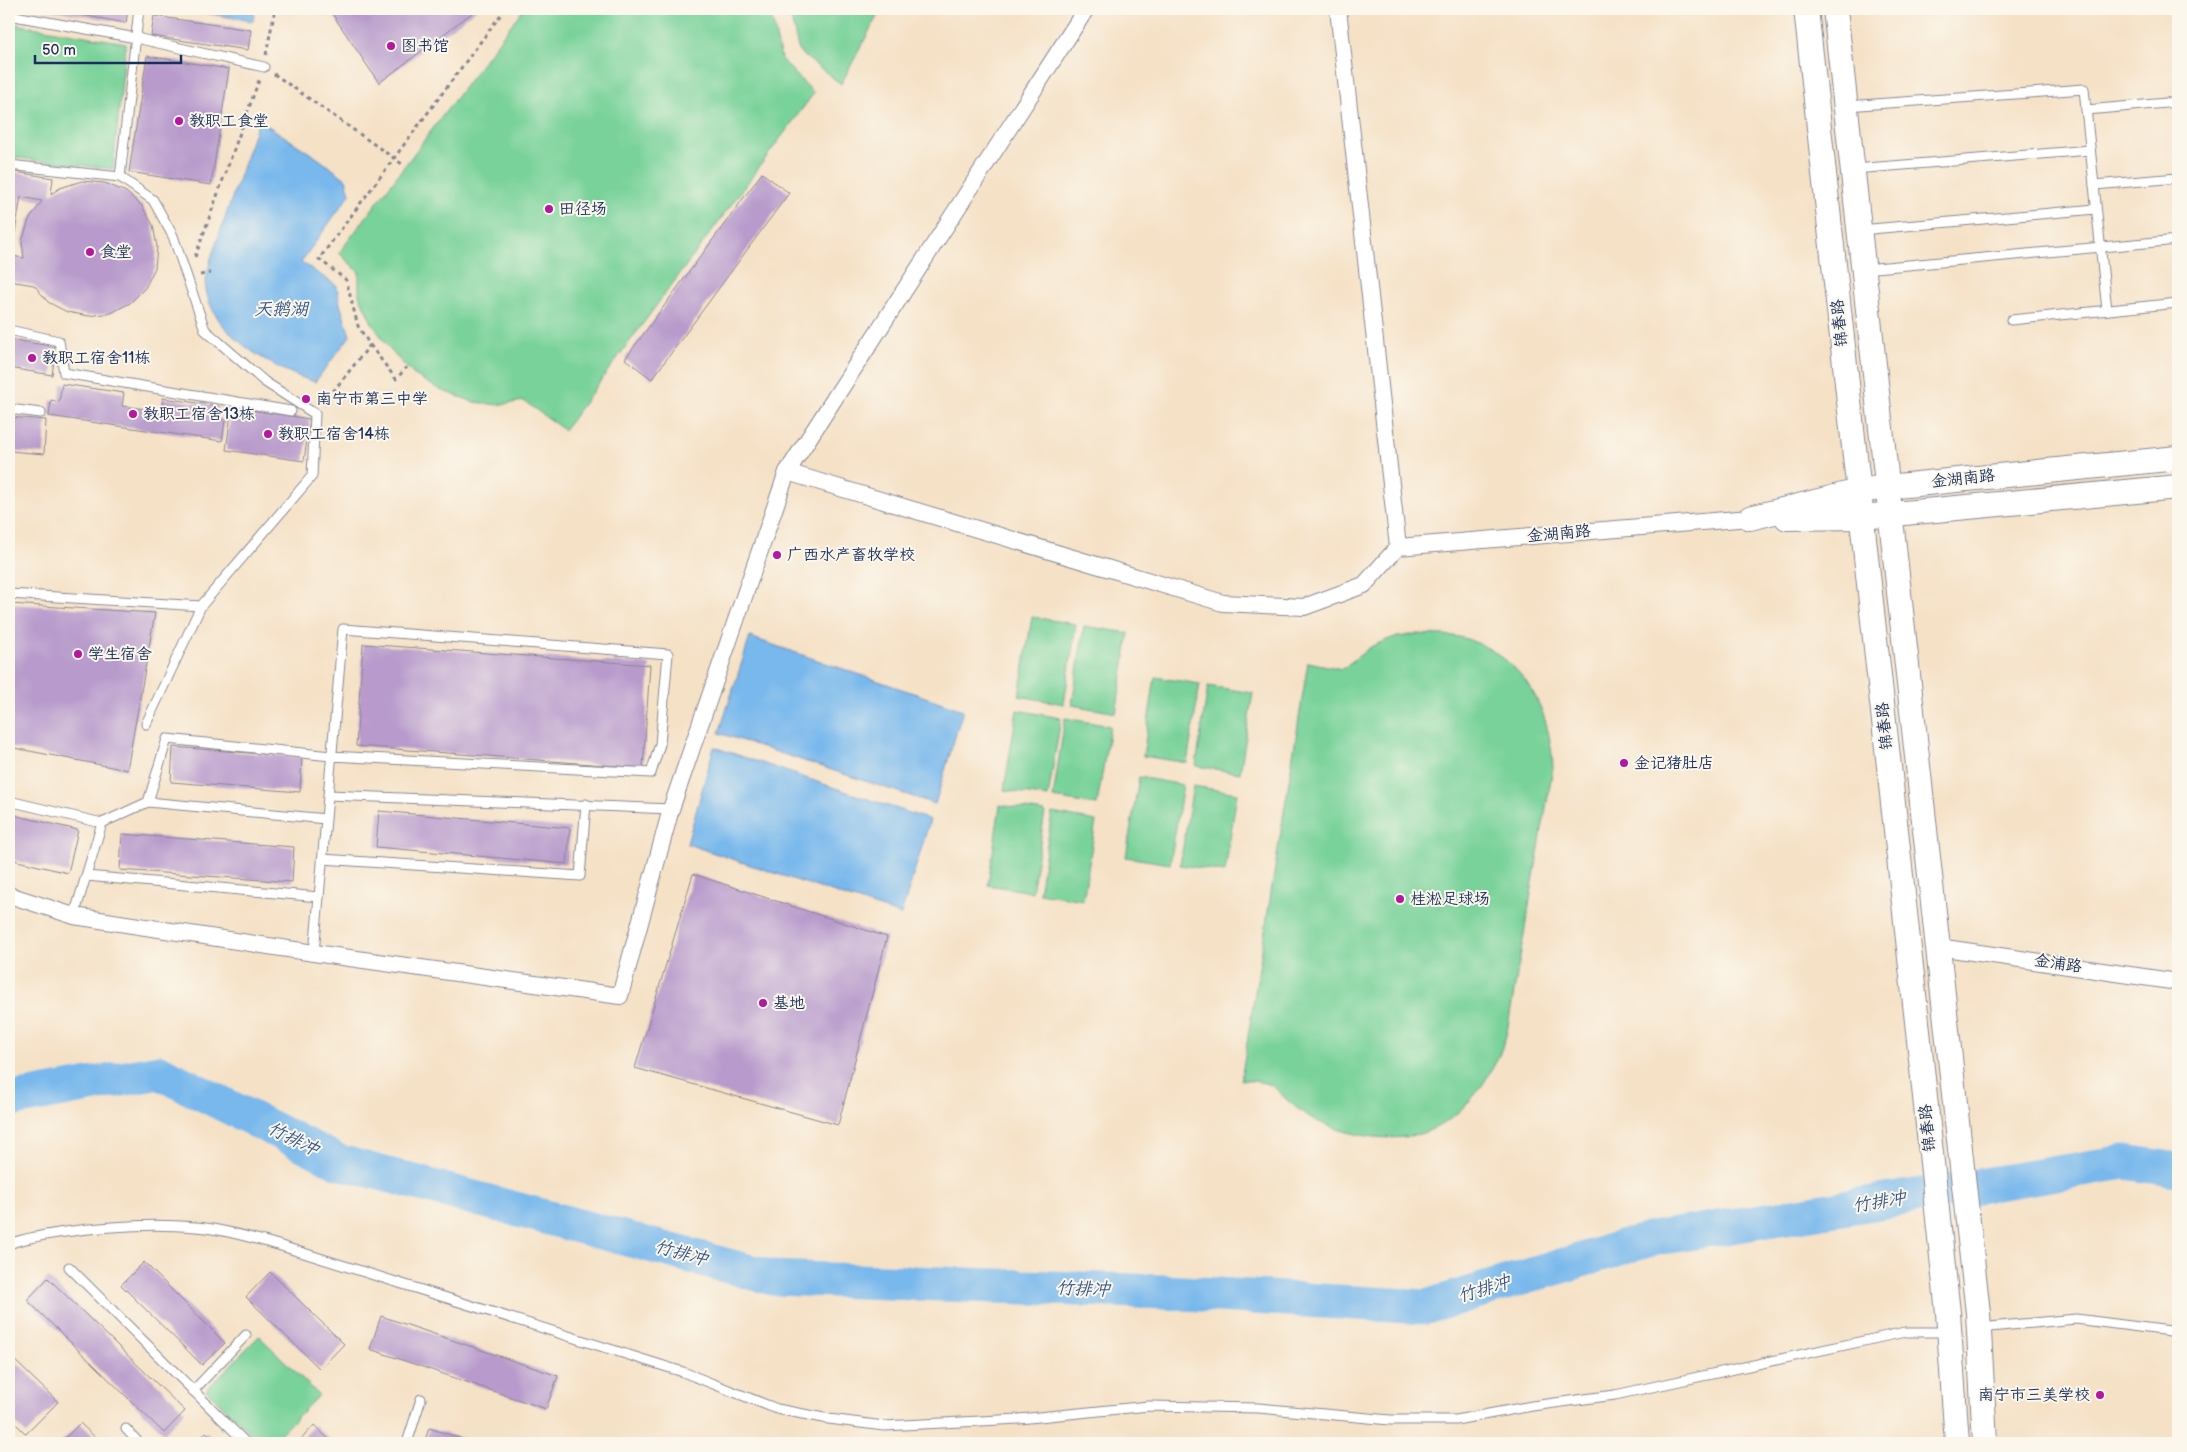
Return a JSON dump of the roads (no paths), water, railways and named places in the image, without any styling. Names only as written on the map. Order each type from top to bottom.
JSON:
[{"type":"main road","name":"锦春路","points":[[1806,9],[1918,1031],[1948,1323],[1957,1443]]},
{"type":"main road","name":"锦春路","points":[[1835,9],[1978,1320],[1985,1443]]},
{"type":"main road","name":"金湖南路","points":[[1750,518],[1858,491],[2178,458]]},
{"type":"main road","name":"金湖南路","points":[[1750,518],[1862,518],[2178,487]]},
{"type":"street","points":[[9,895],[74,916],[314,953],[620,996],[671,809],[787,472],[1086,9]]},
{"type":"street","points":[[787,472],[1222,603],[1304,607],[1364,585],[1398,548],[1338,9]]},
{"type":"street","name":"金湖南路","points":[[1398,548],[1750,518]]},
{"type":"street","name":"金浦路","points":[[1938,947],[2178,982]]},
{"type":"lane","points":[[120,177],[139,9]]},
{"type":"lane","points":[[9,15],[136,38],[264,66]]},
{"type":"lane","points":[[1846,106],[2084,89],[2107,310]]},
{"type":"lane","points":[[2086,110],[2178,102]]},
{"type":"lane","points":[[1853,169],[2090,150]]},
{"type":"lane","points":[[9,164],[120,177],[153,200],[173,236],[205,330],[265,382],[314,414],[312,476],[201,606],[146,724]]},
{"type":"lane","points":[[2094,185],[2178,178]]},
{"type":"lane","points":[[1859,230],[2096,209]]},
{"type":"lane","points":[[1864,269],[2178,240]]},
{"type":"lane","points":[[2011,320],[2178,304]]},
{"type":"lane","points":[[9,330],[40,335],[59,341],[64,372],[291,411]]},
{"type":"lane","points":[[9,409],[41,412]]},
{"type":"lane","points":[[9,594],[201,606]]},
{"type":"lane","points":[[148,802],[167,739],[331,756],[651,773],[660,744],[668,654],[342,629],[331,756],[326,819],[314,953]]},
{"type":"lane","points":[[328,795],[586,804],[671,809]]},
{"type":"lane","points":[[9,801],[102,823],[148,802],[326,819]]},
{"type":"lane","points":[[322,859],[580,876],[586,804]]},
{"type":"lane","points":[[74,916],[102,823]]},
{"type":"lane","points":[[86,876],[319,897]]},
{"type":"lane","points":[[9,1244],[21,1239],[94,1228],[141,1226],[197,1227],[235,1234],[278,1245],[683,1372],[777,1409],[829,1419],[884,1426],[1019,1419],[1149,1406],[1258,1408],[1390,1420],[1456,1420],[1532,1406],[1615,1395],[1948,1323]]},
{"type":"lane","points":[[69,1267],[246,1443]]},
{"type":"lane","points":[[1978,1320],[2076,1319],[2178,1332]]},
{"type":"lane","points":[[193,1391],[246,1335]]},
{"type":"lane","points":[[407,1443],[421,1399]]},
{"type":"lane","points":[[126,1430],[140,1443]]},
{"type":"water","points":[[179,9],[255,9],[253,21]]},
{"type":"water","name":"天鹅湖","points":[[259,120],[346,179],[350,194],[301,262],[337,286],[340,304],[350,336],[315,382],[282,369],[248,348],[220,321],[211,306],[206,289],[211,258]]},
{"type":"water","points":[[750,637],[963,710],[935,804],[719,733]]},
{"type":"water","points":[[714,747],[930,820],[901,915],[687,844]]},
{"type":"waterway","name":"竹排冲","points":[[9,1100],[159,1072],[339,1162],[773,1278],[1165,1292],[1426,1307],[1651,1239],[2125,1162],[2178,1170]]},
{"type":"place","name":"图书馆","points":[[391,46]]},
{"type":"place","name":"教职工食堂","points":[[179,121]]},
{"type":"place","name":"田径场","points":[[549,209]]},
{"type":"place","name":"食堂","points":[[90,252]]},
{"type":"place","name":"教职工宿舍11栋","points":[[32,358]]},
{"type":"place","name":"南宁市第三中学","points":[[306,399]]},
{"type":"place","name":"教职工宿舍13栋","points":[[133,414]]},
{"type":"place","name":"教职工宿舍14栋","points":[[268,434]]},
{"type":"place","name":"广西水产畜牧学校","points":[[777,555]]},
{"type":"place","name":"学生宿舍","points":[[78,654]]},
{"type":"place","name":"金记猪肚店","points":[[1624,763]]},
{"type":"place","name":"桂淞足球场","points":[[1400,899]]},
{"type":"place","name":"基地","points":[[763,1003]]},
{"type":"place","name":"南宁市三美学校","points":[[2100,1395]]}]
